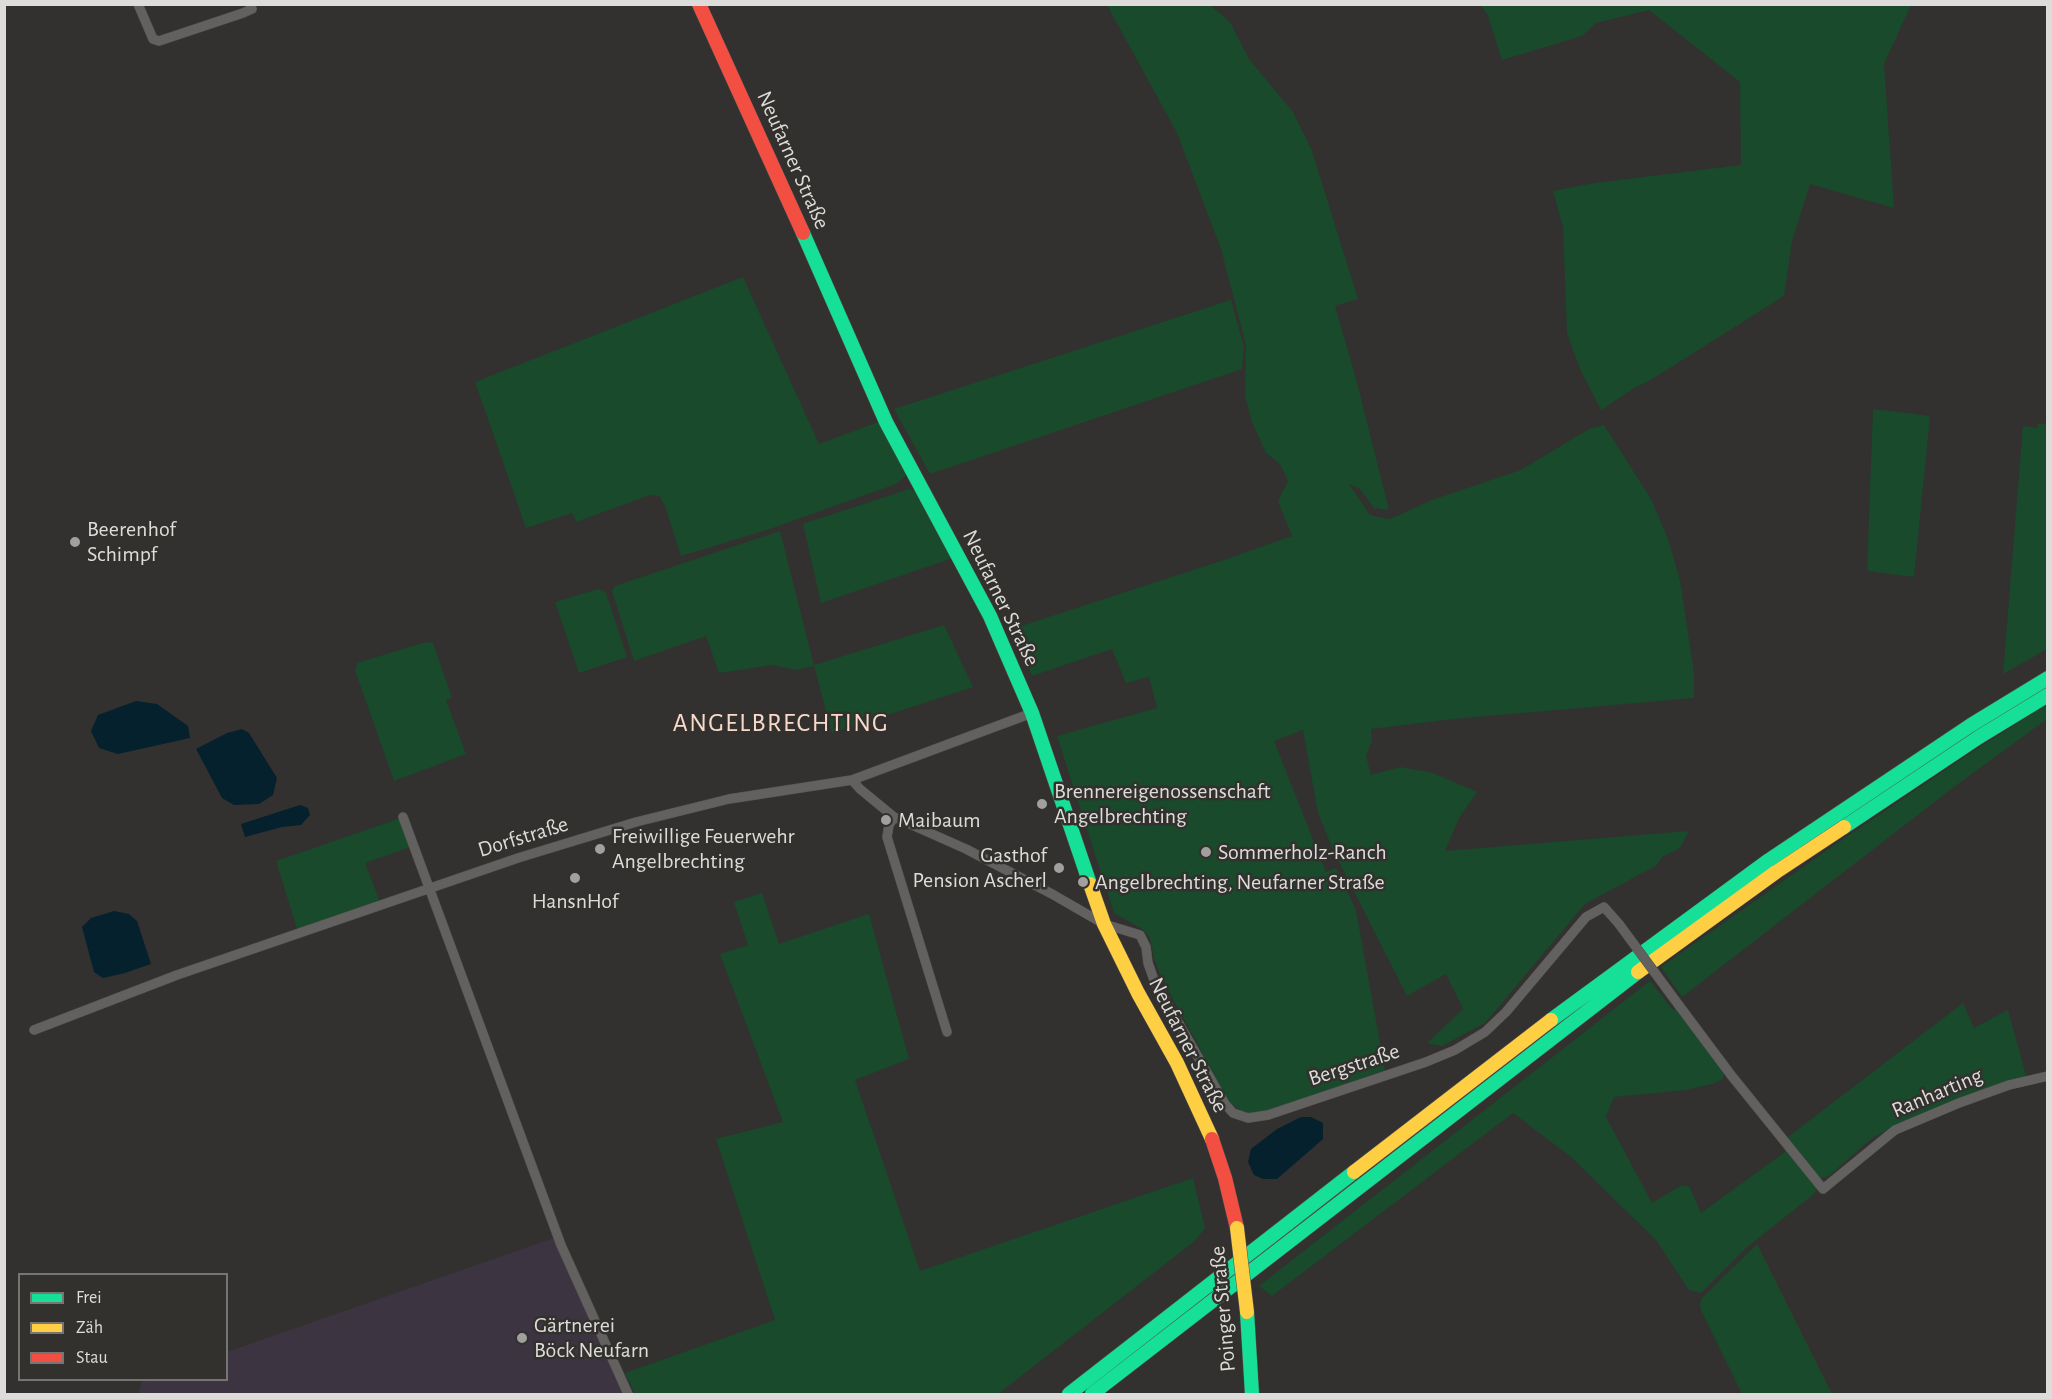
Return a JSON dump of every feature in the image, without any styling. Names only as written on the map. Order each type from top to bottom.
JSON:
[{"type":"main road","name":"Neufarner Straße","points":[[699,4],[886,422],[990,616],[1032,713],[1104,924],[1196,1103],[1221,1167],[1237,1224]]},
{"type":"main road","points":[[1069,1395],[1507,1054],[1656,942],[1770,860],[1971,725],[2048,678]]},
{"type":"main road","points":[[1092,1395],[1571,1022],[1673,946],[1786,865],[1979,737],[2048,695]]},
{"type":"main road","name":"Poinger Straße","points":[[1237,1224],[1252,1395]]},
{"type":"street","points":[[138,4],[153,39],[159,41],[205,27],[254,6]]},
{"type":"street","name":"Dorfstraße","points":[[34,1030],[177,975],[545,849],[729,799],[852,780],[1032,713]]},
{"type":"street","name":"Bergstraße","points":[[852,780],[894,817],[966,849],[1104,924],[1140,936],[1146,947],[1154,980],[1224,1104],[1233,1113],[1248,1119],[1268,1115],[1426,1062],[1455,1050],[1485,1032],[1506,1012],[1586,917],[1604,907],[1731,1075],[1823,1189]]},
{"type":"street","points":[[894,817],[889,825],[887,837],[947,1032]]},
{"type":"street","points":[[403,818],[561,1245],[628,1395]]},
{"type":"street","name":"Ranharting","points":[[1823,1189],[1895,1130],[1959,1103],[2048,1076]]},
{"type":"shaded area","points":[[554,1238],[624,1394],[139,1394],[141,1382],[144,1381],[228,1381],[228,1352]]},
{"type":"green space","points":[[1107,5],[1210,5],[1230,22],[1249,59],[1293,112],[1312,151],[1358,299],[1335,306],[1389,510],[1374,508],[1359,488],[1349,484],[1370,515],[1388,519],[1395,517],[1432,500],[1521,470],[1589,429],[1604,425],[1651,499],[1668,539],[1680,580],[1694,673],[1694,698],[1453,719],[1371,729],[1372,741],[1366,756],[1371,775],[1400,767],[1433,773],[1477,792],[1459,818],[1445,851],[1689,831],[1680,848],[1662,857],[1657,865],[1585,904],[1485,1023],[1442,1046],[1427,1043],[1463,1009],[1446,974],[1407,996],[1334,852],[1318,813],[1303,730],[1274,741],[1326,872],[1336,868],[1356,910],[1385,1070],[1261,1114],[1241,1111],[1229,1102],[1161,977],[1150,938],[1142,929],[1114,913],[1057,736],[1157,708],[1149,677],[1126,683],[1112,649],[1032,676],[1012,629],[1292,536],[1278,501],[1288,481],[1280,464],[1266,453],[1252,422],[1245,396],[1246,345],[1221,249],[1177,133]]},
{"type":"green space","points":[[1481,5],[1911,5],[1884,64],[1894,208],[1810,184],[1792,241],[1784,296],[1601,410],[1580,369],[1567,333],[1563,227],[1553,191],[1595,183],[1741,165],[1740,82],[1649,10],[1596,23],[1582,36],[1502,60],[1488,16]]},
{"type":"green space","points":[[743,277],[819,444],[881,421],[909,473],[896,484],[770,529],[681,556],[665,506],[659,496],[650,495],[576,522],[572,513],[526,528],[475,382]]},
{"type":"green space","points":[[1231,300],[1244,347],[1242,369],[930,474],[894,409]]},
{"type":"green space","points":[[1873,409],[1930,416],[1914,577],[1867,571]]},
{"type":"green space","points":[[2038,423],[2048,424],[2047,649],[2003,674],[2023,426],[2037,428]]},
{"type":"green space","points":[[909,489],[920,492],[956,557],[821,603],[803,524]]},
{"type":"green space","points":[[780,531],[814,665],[944,625],[973,687],[832,733],[814,666],[797,670],[772,665],[719,673],[706,636],[634,661],[612,591],[615,586]]},
{"type":"green space","points":[[598,589],[606,593],[627,657],[579,673],[555,602]]},
{"type":"green space","points":[[426,642],[433,643],[452,698],[446,700],[466,754],[394,781],[355,670],[357,663]]},
{"type":"green space","points":[[2047,704],[2047,719],[1954,787],[1682,997],[1661,967],[1833,846]]},
{"type":"green space","points":[[401,818],[410,847],[365,863],[380,902],[297,929],[276,861]]},
{"type":"green space","points":[[762,893],[779,944],[869,914],[909,1059],[855,1080],[920,1271],[1193,1178],[1205,1228],[1196,1240],[998,1394],[635,1394],[625,1373],[775,1320],[716,1139],[783,1122],[720,954],[748,945],[734,902]]},
{"type":"green space","points":[[1650,981],[1673,1010],[1677,1008],[1725,1070],[1723,1079],[1712,1084],[1686,1090],[1614,1097],[1606,1117],[1652,1203],[1680,1186],[1689,1186],[1701,1213],[1785,1152],[1784,1146],[1818,1187],[1814,1194],[1747,1247],[1701,1293],[1689,1290],[1656,1240],[1571,1157],[1513,1113],[1272,1296],[1259,1286]]},
{"type":"green space","points":[[1963,1003],[1974,1028],[2008,1010],[2027,1079],[1894,1126],[1872,1138],[1829,1176],[1818,1179],[1807,1167],[1788,1137]]},
{"type":"green space","points":[[1757,1244],[1832,1394],[1742,1394],[1700,1304],[1702,1298]]},
{"type":"water","points":[[136,701],[157,704],[188,726],[190,738],[118,754],[99,748],[91,731],[98,715]]},
{"type":"water","points":[[242,729],[249,733],[277,778],[273,795],[259,804],[234,805],[222,798],[196,749],[227,733]]},
{"type":"water","points":[[300,805],[308,808],[310,815],[301,825],[282,827],[245,837],[241,824]]},
{"type":"water","points":[[114,911],[129,914],[137,921],[151,964],[103,978],[94,972],[82,927],[91,918]]},
{"type":"water","points":[[1301,1117],[1311,1117],[1323,1123],[1323,1139],[1277,1179],[1263,1179],[1254,1175],[1248,1162],[1251,1149],[1277,1129]]},
{"type":"traffic: fast","points":[[803,233],[886,422],[990,616],[1032,713],[1090,884]]},
{"type":"traffic: fast","points":[[1551,1020],[1769,860],[1971,725],[2048,678]]},
{"type":"traffic: fast","points":[[1844,827],[1979,737],[2048,695]]},
{"type":"traffic: fast","points":[[1092,1394],[1638,972]]},
{"type":"traffic: fast","points":[[1069,1394],[1354,1172]]},
{"type":"traffic: fast","points":[[1247,1312],[1252,1394]]},
{"type":"traffic: slow","points":[[1638,972],[1776,872],[1844,827]]},
{"type":"traffic: slow","points":[[1090,884],[1104,924],[1138,993],[1177,1063],[1212,1139]]},
{"type":"traffic: slow","points":[[1354,1172],[1551,1020]]},
{"type":"traffic: slow","points":[[1237,1228],[1247,1312]]},
{"type":"traffic: jam","points":[[699,4],[803,233]]},
{"type":"traffic: jam","points":[[1212,1139],[1225,1178],[1237,1228]]},
{"type":"place","name":"Beerenhof Schimpf","points":[[75,542]]},
{"type":"place","name":"Brennereigenossenschaft Angelbrechting","points":[[1042,804]]},
{"type":"place","name":"Maibaum","points":[[886,820]]},
{"type":"place","name":"Freiwillige Feuerwehr Angelbrechting","points":[[600,849]]},
{"type":"place","name":"Sommerholz-Ranch","points":[[1206,852]]},
{"type":"place","name":"Gasthof Pension Ascherl","points":[[1059,868]]},
{"type":"place","name":"HansnHof","points":[[575,878]]},
{"type":"place","name":"Angelbrechting, Neufarner Straße","points":[[1083,882]]},
{"type":"place","name":"Gärtnerei Böck Neufarn","points":[[522,1338]]},
{"type":"district","name":"ANGELBRECHTING","points":[[781,723]]}]
